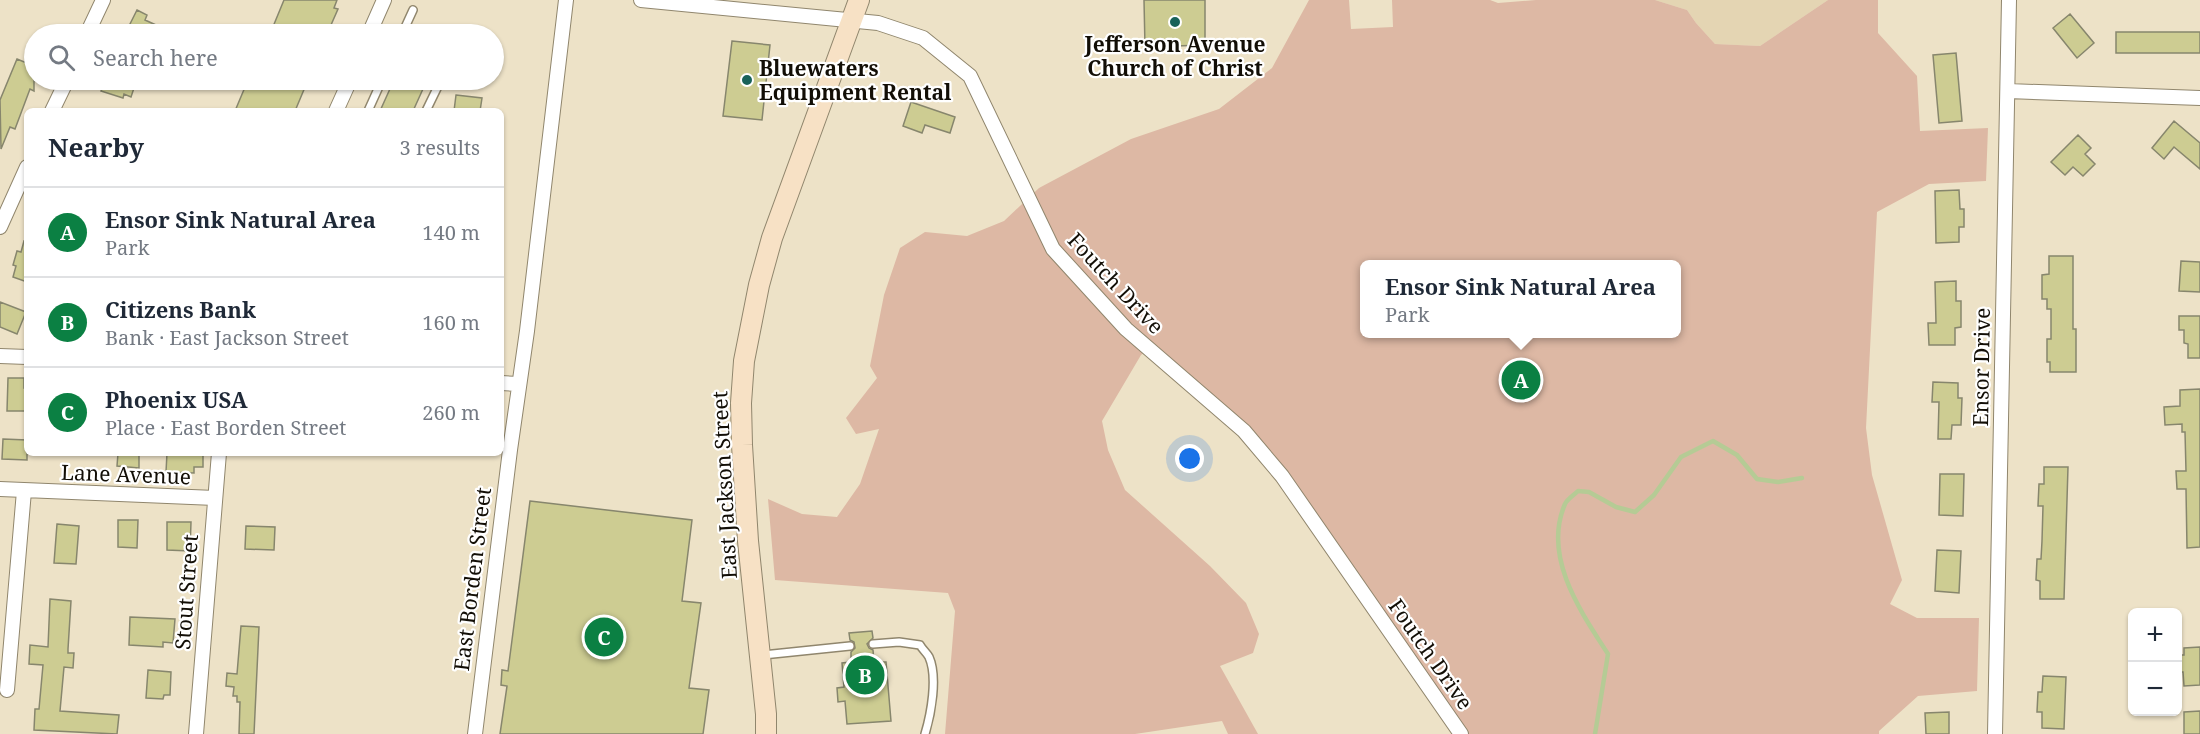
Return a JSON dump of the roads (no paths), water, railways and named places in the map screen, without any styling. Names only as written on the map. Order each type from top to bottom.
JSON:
[{"type":"street","points":[[92,24],[103,0]]},
{"type":"street","points":[[373,24],[384,0]]},
{"type":"street","name":"East Borden Street","points":[[475,734],[527,331],[566,0]]},
{"type":"street","name":"Foutch Drive","points":[[641,0],[878,23],[923,39],[970,76],[1053,249],[1126,329],[1244,431],[1282,477],[1461,734]]},
{"type":"street","name":"East Jackson Street","points":[[766,734],[766,714],[748,541],[742,445],[741,403],[744,361],[759,285],[772,238],[859,0]]},
{"type":"street","name":"Ensor Drive","points":[[1995,734],[2009,0]]},
{"type":"street","points":[[53,108],[62,90]]},
{"type":"street","points":[[337,108],[345,90]]},
{"type":"street","points":[[2007,91],[2200,98]]},
{"type":"street","points":[[0,227],[24,174]]},
{"type":"street","points":[[0,356],[24,357]]},
{"type":"street","points":[[504,383],[519,384]]},
{"type":"street","name":"Stout Street","points":[[196,734],[219,456]]},
{"type":"street","name":"Lane Avenue","points":[[0,489],[215,498]]},
{"type":"street","points":[[7,690],[24,491]]},
{"type":"lane","points":[[407,24],[413,10]]},
{"type":"lane","points":[[369,108],[377,90]]},
{"type":"lane","points":[[427,108],[436,90]]},
{"type":"lane","points":[[873,644],[899,642],[920,645],[929,657],[933,685],[925,734]]},
{"type":"lane","points":[[760,656],[850,646]]},
{"type":"waterway","points":[[1595,734],[1608,654],[1576,602],[1561,564],[1558,544],[1559,524],[1567,500],[1578,491],[1589,492],[1616,507],[1635,512],[1654,495],[1681,457],[1713,441],[1737,455],[1757,479],[1778,482],[1802,478]]},
{"type":"place","name":"Jefferson Avenue Church of Christ","points":[[1175,22]]},
{"type":"place","name":"Bluewaters Equipment Rental","points":[[747,80]]},
{"type":"place","name":"Ensor Sink Natural Area","points":[[1521,380]]},
{"type":"place","name":"Phoenix USA","points":[[604,637]]},
{"type":"place","name":"Citizens Bank","points":[[865,675]]}]
